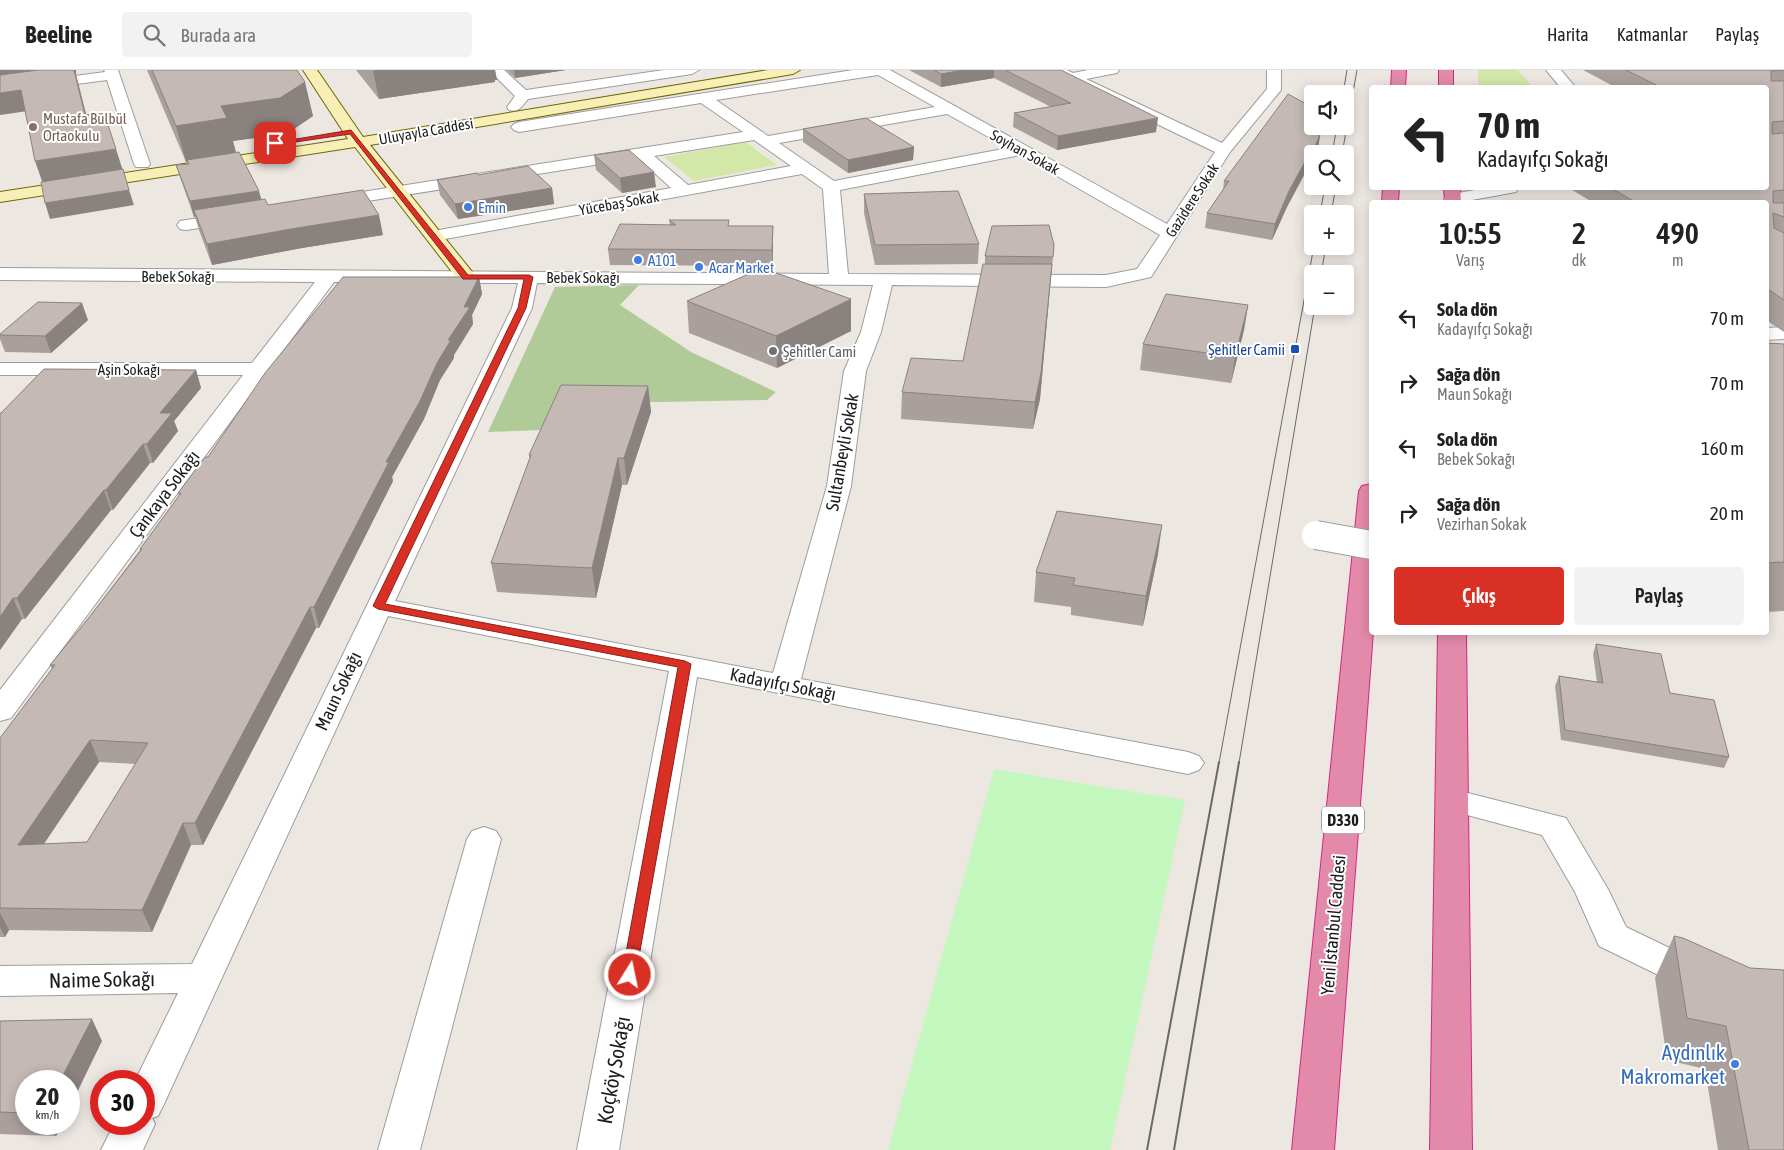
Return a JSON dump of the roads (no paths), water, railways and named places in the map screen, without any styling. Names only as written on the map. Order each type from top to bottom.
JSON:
[{"type":"highway","points":[[1398,85],[1399,70]]},
{"type":"highway","points":[[1446,79],[1458,70]]},
{"type":"highway","name":"Yeni İstanbul Caddesi","points":[[1313,1150],[1369,514]]},
{"type":"highway","points":[[1451,1150],[1452,635]]},
{"type":"main road","points":[[310,70],[355,137],[466,277]]},
{"type":"main road","name":"Uluyayla Caddesi","points":[[0,186],[142,164],[355,137],[518,101],[751,70]]},
{"type":"main road","name":"Uluyayla Caddesi","points":[[0,197],[355,137],[793,70]]},
{"type":"street","points":[[496,70],[518,101],[676,71],[692,70]]},
{"type":"street","points":[[519,127],[880,70]]},
{"type":"street","name":"Soyhan Sokak","points":[[880,70],[1170,233]]},
{"type":"street","name":"Gazidere Sokak","points":[[1056,70],[1224,150],[1144,273],[1106,281]]},
{"type":"street","points":[[1072,77],[1112,70]]},
{"type":"street","points":[[1224,150],[1274,90],[1274,70]]},
{"type":"street","points":[[1553,70],[1566,85]]},
{"type":"street","points":[[0,90],[112,72],[142,164]]},
{"type":"street","points":[[705,99],[831,187],[1023,150]]},
{"type":"street","points":[[311,205],[640,153],[761,138],[950,109]]},
{"type":"street","points":[[640,153],[685,190]]},
{"type":"street","name":"Yücebaş Sokak","points":[[434,236],[804,169]]},
{"type":"street","points":[[831,187],[839,279]]},
{"type":"street","points":[[1453,196],[1496,190]]},
{"type":"street","points":[[186,225],[254,214]]},
{"type":"street","name":"Bebek Sokağı","points":[[0,274],[1106,281]]},
{"type":"street","name":"Çankaya Sokağı","points":[[0,711],[329,276]]},
{"type":"street","name":"Maun Sokağı","points":[[155,1081],[378,606],[522,308],[529,277]]},
{"type":"street","name":"Sultanbeyli Sokak","points":[[785,684],[839,486],[855,371],[871,332],[884,279]]},
{"type":"street","points":[[0,387],[9,369]]},
{"type":"street","name":"Aşin Sokağı","points":[[9,369],[259,369]]},
{"type":"street","points":[[1316,535],[1369,545]]},
{"type":"street","name":"Kadayıfçı Sokağı","points":[[378,606],[1188,763]]},
{"type":"street","name":"Koçköy Sokağı","points":[[598,1150],[685,664]]},
{"type":"street","points":[[1452,800],[1554,826],[1592,891],[1612,936],[1721,989]]},
{"type":"street","points":[[399,1150],[484,839]]},
{"type":"street","name":"Naime Sokağı","points":[[0,980],[204,978]]},
{"type":"street","points":[[122,1150],[130,1135]]},
{"type":"tram line","points":[[1344,85],[1347,70]]},
{"type":"tram line","points":[[1344,145],[1357,70]]},
{"type":"tram line","points":[[1334,145],[1335,135]]},
{"type":"tram line","points":[[1322,205],[1323,195]]},
{"type":"tram line","points":[[1333,205],[1334,195]]},
{"type":"tram line","points":[[1219,763],[1312,255]]},
{"type":"tram line","points":[[1323,265],[1324,255]]},
{"type":"tram line","points":[[1239,763],[1314,315]]},
{"type":"tram line","points":[[1147,1150],[1219,762]]},
{"type":"tram line","points":[[1174,1150],[1239,762]]},
{"type":"place","name":"Mustafa Bülbül Ortaokulu","points":[[33,127]]},
{"type":"place","name":"Emin","points":[[468,207]]},
{"type":"place","name":"A101","points":[[638,260]]},
{"type":"place","name":"Acar Market","points":[[699,267]]},
{"type":"place","name":"Şehitler Camii","points":[[1295,349]]},
{"type":"place","name":"Şehitler Cami","points":[[773,351]]},
{"type":"place","name":"Aydınlık Makromarket","points":[[1735,1064]]}]
